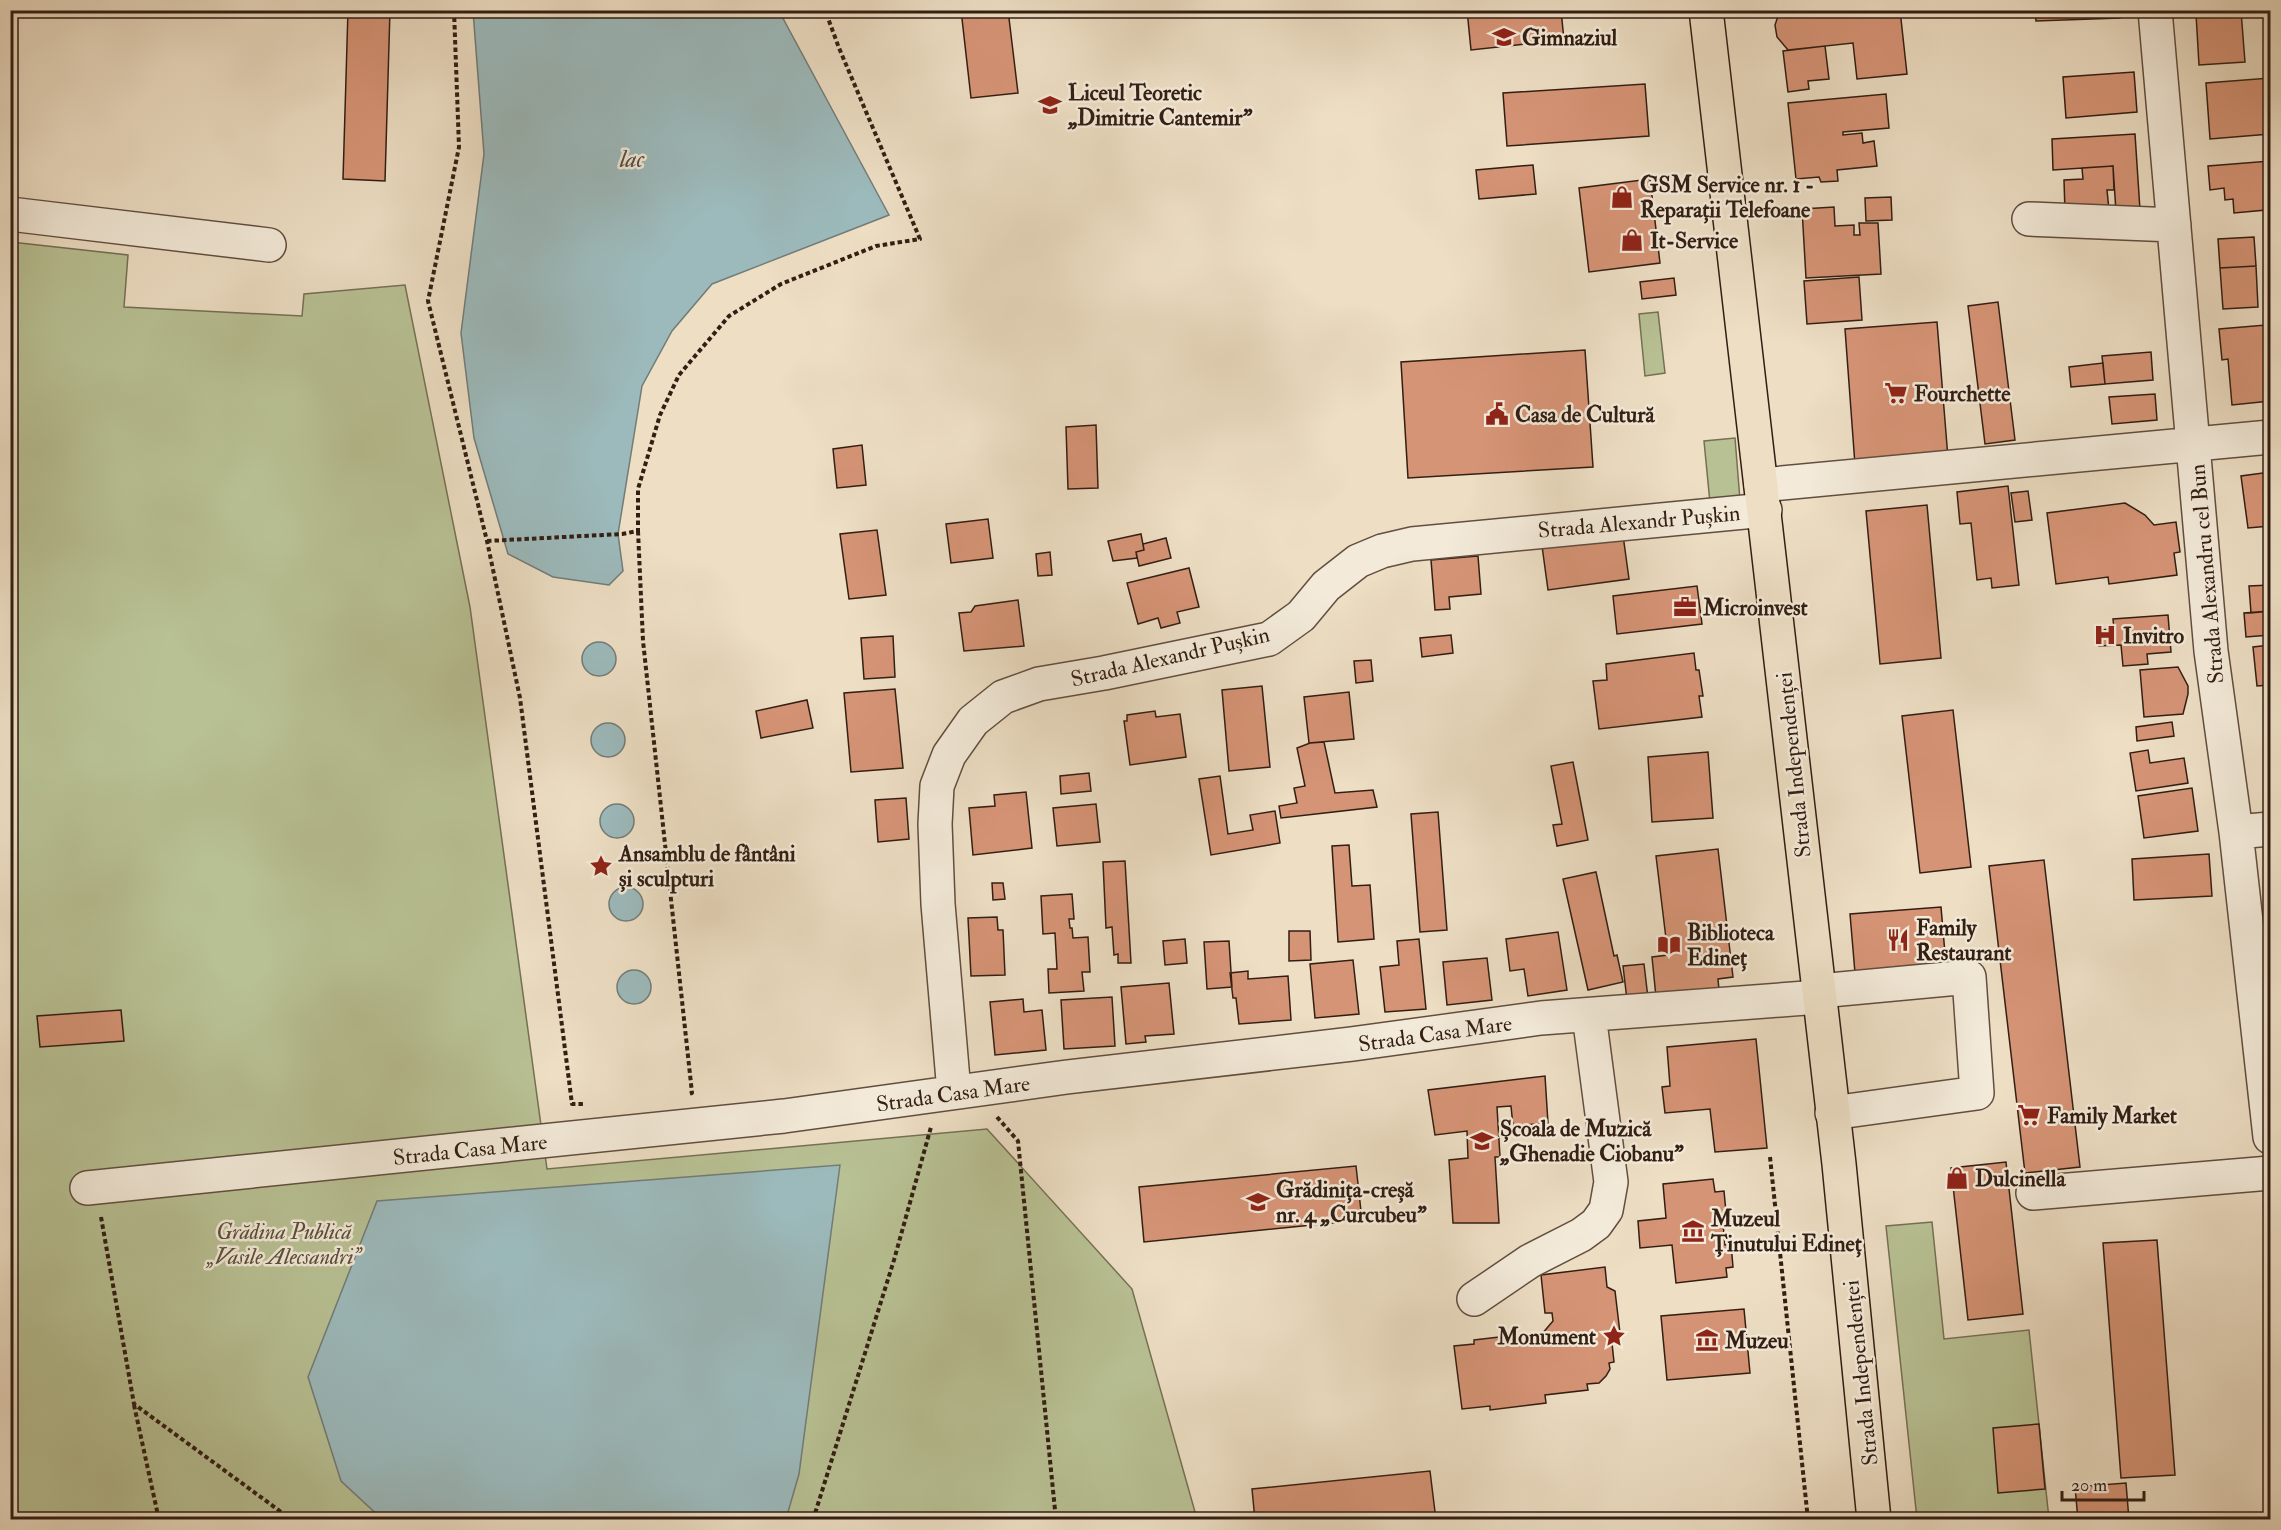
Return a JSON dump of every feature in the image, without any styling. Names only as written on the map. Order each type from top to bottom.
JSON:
[{"type":"main road","name":"Strada Independenței","points":[[1706,10],[1819,994],[1874,1520]]},
{"type":"street","name":"Strada Alexandru cel Bun","points":[[2154,10],[2211,651],[2236,832],[2271,1137]]},
{"type":"street","points":[[10,214],[268,245]]},
{"type":"street","points":[[2029,219],[2174,225]]},
{"type":"street","name":"Strada Alexandr Pușkin","points":[[955,1092],[938,904],[935,824],[937,786],[949,755],[973,721],[1003,697],[1039,684],[1269,639],[1301,616],[1326,586],[1358,561],[1383,551],[1763,497],[2193,443],[2271,437]]},
{"type":"street","points":[[2236,832],[2271,829]]},
{"type":"street","name":"Strada Casa Mare","points":[[91,1188],[784,1116],[955,1092],[1541,1018],[1819,994],[1969,977],[1977,1093],[1832,1113]]},
{"type":"street","points":[[1474,1299],[1530,1261],[1581,1235],[1596,1224],[1606,1210],[1611,1182],[1589,1015]]},
{"type":"street","points":[[2032,1193],[2271,1173]]},
{"type":"path","points":[[454,10],[459,147],[428,301],[488,541],[519,698],[572,1104],[595,1103]]},
{"type":"path","points":[[682,1095],[692,1093],[643,641],[638,489],[660,415],[679,375],[729,316],[781,284],[876,246],[920,239],[825,10]]},
{"type":"path","points":[[488,541],[622,534],[638,531]]},
{"type":"path","points":[[813,1520],[894,1260],[955,1092],[1018,1141],[1056,1520]]},
{"type":"path","points":[[1770,1157],[1808,1520]]},
{"type":"path","points":[[91,1188],[159,1520]]},
{"type":"path","points":[[134,1404],[292,1520]]},
{"type":"green space","name":"Grădina Publică „Vasile Alecsandri”","points":[[11,242],[128,255],[124,307],[302,316],[304,294],[405,285],[470,607],[547,1169],[987,1129],[1132,1289],[1197,1519],[11,1520]]},
{"type":"green space","points":[[1658,312],[1665,373],[1645,376],[1639,314]]},
{"type":"green space","points":[[1735,438],[1740,500],[1710,503],[1704,441]]},
{"type":"green space","points":[[1932,1222],[1944,1339],[2029,1330],[2049,1519],[1917,1519],[1886,1226]]},
{"type":"water","name":"lac","points":[[473,11],[779,11],[889,215],[712,284],[672,331],[642,386],[618,534],[623,571],[609,585],[553,577],[508,554],[474,438],[461,333],[484,154]]},
{"type":"water","points":[[599,642],[611,647],[616,659],[611,671],[599,676],[587,671],[582,659],[587,647]]},
{"type":"water","points":[[608,723],[620,728],[625,740],[620,752],[608,757],[596,752],[591,740],[596,728]]},
{"type":"water","points":[[617,804],[629,809],[634,821],[629,833],[617,838],[605,833],[600,821],[605,809]]},
{"type":"water","points":[[626,887],[638,892],[643,904],[638,916],[626,921],[614,916],[609,904],[614,892]]},
{"type":"water","points":[[634,970],[646,975],[651,987],[646,999],[634,1004],[622,999],[617,987],[622,975]]},
{"type":"water","points":[[840,1165],[799,1474],[786,1519],[382,1519],[341,1481],[308,1377],[377,1201]]},
{"type":"building","points":[[348,10],[390,10],[385,181],[343,179]]},
{"type":"building","points":[[961,10],[1008,10],[1018,93],[971,98]]},
{"type":"building","points":[[1467,10],[1561,10],[1564,40],[1471,50]]},
{"type":"building","points":[[1780,10],[1900,10],[1907,74],[1857,79],[1853,43],[1788,50],[1777,37],[1775,25]]},
{"type":"building","points":[[2035,10],[2120,10],[2120,18],[2036,21]]},
{"type":"building","points":[[2241,11],[2245,62],[2199,65],[2196,14]]},
{"type":"building","points":[[1825,46],[1829,79],[1808,81],[1809,89],[1788,92],[1783,51]]},
{"type":"building","points":[[2134,72],[2137,112],[2066,118],[2063,77]]},
{"type":"building","points":[[2270,78],[2270,134],[2210,139],[2206,83]]},
{"type":"building","points":[[1645,84],[1649,136],[1507,146],[1503,93]]},
{"type":"building","points":[[1886,94],[1889,128],[1843,132],[1843,135],[1862,133],[1863,143],[1874,141],[1877,166],[1837,170],[1838,181],[1821,182],[1819,177],[1796,179],[1788,103]]},
{"type":"building","points":[[2135,134],[2140,210],[2116,212],[2113,166],[2053,170],[2052,139]]},
{"type":"building","points":[[2270,161],[2270,199],[2265,199],[2266,210],[2234,213],[2233,199],[2225,200],[2224,188],[2210,190],[2208,166]]},
{"type":"building","points":[[1533,165],[1536,194],[1479,199],[1476,170]]},
{"type":"building","points":[[2113,166],[2114,190],[2107,190],[2109,210],[2065,212],[2064,180],[2083,179],[2082,168]]},
{"type":"building","points":[[1650,179],[1660,263],[1589,272],[1579,188]]},
{"type":"building","points":[[1891,197],[1892,220],[1866,221],[1865,198]]},
{"type":"building","points":[[1834,207],[1835,226],[1854,225],[1854,235],[1860,235],[1859,223],[1878,223],[1881,274],[1806,278],[1802,209]]},
{"type":"building","points":[[2254,237],[2256,266],[2220,268],[2218,239]]},
{"type":"building","points":[[2256,266],[2258,307],[2223,309],[2220,268]]},
{"type":"building","points":[[1859,277],[1862,320],[1807,324],[1804,281]]},
{"type":"building","points":[[1674,278],[1676,295],[1642,299],[1640,282]]},
{"type":"building","points":[[1998,302],[2015,440],[1985,444],[1968,306]]},
{"type":"building","name":"Fourchette","points":[[1937,322],[1948,458],[1855,465],[1845,329]]},
{"type":"building","points":[[2266,325],[2270,351],[2270,401],[2232,405],[2228,359],[2222,360],[2219,329]]},
{"type":"building","name":"Casa de Cultură","points":[[1585,350],[1593,467],[1408,478],[1401,362]]},
{"type":"building","points":[[2151,352],[2153,380],[2105,384],[2102,356]]},
{"type":"building","points":[[2103,363],[2105,384],[2071,387],[2069,367]]},
{"type":"building","points":[[2155,394],[2157,420],[2112,424],[2109,397]]},
{"type":"building","points":[[1096,425],[1098,488],[1068,489],[1066,427]]},
{"type":"building","points":[[862,445],[866,485],[837,488],[833,449]]},
{"type":"building","points":[[2270,472],[2270,526],[2248,528],[2241,476]]},
{"type":"building","points":[[2008,486],[2019,585],[1992,588],[1991,578],[1977,580],[1971,523],[1960,524],[1957,492]]},
{"type":"building","points":[[2028,491],[2032,520],[2015,522],[2011,493]]},
{"type":"building","points":[[2125,503],[2145,515],[2154,525],[2176,522],[2180,552],[2174,553],[2177,575],[2109,584],[2108,577],[2056,584],[2047,513]]},
{"type":"building","points":[[1927,505],[1941,658],[1880,664],[1866,511]]},
{"type":"building","points":[[988,519],[993,558],[951,563],[946,524]]},
{"type":"building","points":[[877,530],[886,595],[849,599],[840,534]]},
{"type":"building","points":[[1141,534],[1144,550],[1136,552],[1137,558],[1113,561],[1108,541]]},
{"type":"building","points":[[1623,535],[1629,579],[1548,590],[1542,546]]},
{"type":"building","points":[[1166,538],[1171,558],[1139,566],[1136,552],[1144,550],[1143,544]]},
{"type":"building","points":[[1050,552],[1052,575],[1038,576],[1036,554]]},
{"type":"building","points":[[1478,556],[1481,594],[1449,597],[1450,609],[1435,610],[1431,560]]},
{"type":"building","points":[[1189,568],[1199,607],[1177,612],[1180,623],[1161,628],[1158,618],[1138,624],[1127,583]]},
{"type":"building","points":[[2270,585],[2270,611],[2251,613],[2249,586]]},
{"type":"building","points":[[1697,586],[1702,624],[1617,634],[1613,596]]},
{"type":"building","points":[[1018,600],[1024,646],[964,651],[959,613],[971,612],[975,606]]},
{"type":"building","points":[[2270,611],[2270,635],[2246,637],[2244,613]]},
{"type":"building","points":[[2168,615],[2171,652],[2147,654],[2148,664],[2123,666],[2121,645],[2099,646],[2098,630],[2114,629],[2113,619]]},
{"type":"building","points":[[1451,635],[1453,653],[1422,657],[1420,638]]},
{"type":"building","points":[[893,636],[895,677],[864,679],[861,638]]},
{"type":"building","points":[[2270,645],[2270,685],[2257,686],[2253,647]]},
{"type":"building","points":[[1694,653],[1703,696],[1699,696],[1702,717],[1599,729],[1593,681],[1607,680],[1606,664]]},
{"type":"building","points":[[1371,660],[1373,681],[1356,683],[1354,661]]},
{"type":"building","points":[[2178,667],[2188,686],[2183,714],[2144,717],[2140,670]]},
{"type":"building","points":[[1262,686],[1270,767],[1229,771],[1222,690]]},
{"type":"building","points":[[895,689],[903,768],[851,772],[844,693]]},
{"type":"building","points":[[1349,692],[1354,739],[1309,743],[1304,697]]},
{"type":"building","points":[[807,700],[813,728],[761,738],[756,711]]},
{"type":"building","points":[[1953,710],[1971,867],[1920,873],[1902,716]]},
{"type":"building","points":[[1155,711],[1156,717],[1180,714],[1186,757],[1130,765],[1124,721],[1127,721],[1127,715]]},
{"type":"building","points":[[2172,722],[2174,736],[2137,741],[2136,727]]},
{"type":"building","points":[[1324,742],[1335,793],[1373,790],[1377,807],[1281,818],[1279,806],[1297,803],[1294,788],[1305,786],[1297,748],[1310,743]]},
{"type":"building","points":[[2148,750],[2150,763],[2184,758],[2188,783],[2136,791],[2130,753]]},
{"type":"building","points":[[2270,750],[2270,790],[2265,751]]},
{"type":"building","points":[[1708,752],[1713,818],[1652,822],[1648,757]]},
{"type":"building","points":[[1573,762],[1588,840],[1557,846],[1553,825],[1562,824],[1551,766]]},
{"type":"building","points":[[1089,773],[1091,791],[1061,794],[1060,776]]},
{"type":"building","points":[[1220,776],[1228,834],[1253,830],[1250,815],[1275,811],[1280,843],[1211,855],[1199,779]]},
{"type":"building","points":[[2192,788],[2198,831],[2144,838],[2138,796]]},
{"type":"building","points":[[1026,792],[1032,848],[973,855],[969,808],[995,806],[994,795]]},
{"type":"building","points":[[906,798],[909,839],[878,842],[875,800]]},
{"type":"building","points":[[1096,804],[1100,842],[1057,846],[1053,808]]},
{"type":"building","points":[[1438,812],[1447,930],[1420,932],[1411,814]]},
{"type":"building","points":[[1349,845],[1352,886],[1370,885],[1374,939],[1338,942],[1332,846]]},
{"type":"building","points":[[1718,849],[1733,977],[1718,979],[1719,990],[1656,997],[1652,957],[1668,955],[1656,856]]},
{"type":"building","points":[[2209,854],[2212,896],[2134,900],[2132,859]]},
{"type":"building","points":[[2044,860],[2080,1167],[2025,1173],[1989,866]]},
{"type":"building","points":[[1125,861],[1131,963],[1118,963],[1118,954],[1114,955],[1112,927],[1106,928],[1103,862]]},
{"type":"building","points":[[1596,872],[1614,956],[1617,955],[1623,982],[1588,990],[1563,879]]},
{"type":"building","points":[[992,883],[1003,883],[1005,899],[993,900]]},
{"type":"building","points":[[1072,894],[1074,919],[1069,919],[1070,928],[1072,928],[1073,938],[1088,937],[1090,972],[1082,972],[1084,991],[1049,993],[1048,969],[1057,969],[1055,933],[1043,934],[1041,896]]},
{"type":"building","name":"Family Restaurant","points":[[1941,907],[1946,965],[1855,973],[1850,914]]},
{"type":"building","points":[[997,917],[998,930],[1003,930],[1005,975],[971,976],[968,918]]},
{"type":"building","points":[[1289,931],[1310,931],[1311,960],[1289,961]]},
{"type":"building","points":[[1558,932],[1567,990],[1528,996],[1524,969],[1510,971],[1506,939]]},
{"type":"building","points":[[1185,939],[1187,963],[1165,965],[1163,941]]},
{"type":"building","points":[[1419,939],[1426,1009],[1385,1012],[1380,967],[1399,965],[1397,941]]},
{"type":"building","points":[[1229,941],[1232,987],[1207,989],[1204,942]]},
{"type":"building","points":[[1487,958],[1492,1000],[1447,1005],[1443,962]]},
{"type":"building","points":[[1353,960],[1359,1014],[1315,1018],[1310,964]]},
{"type":"building","points":[[1644,964],[1648,998],[1627,1000],[1623,966]]},
{"type":"building","points":[[1248,971],[1248,979],[1288,976],[1291,1020],[1239,1024],[1230,973]]},
{"type":"building","points":[[1169,983],[1174,1034],[1145,1036],[1146,1042],[1126,1044],[1121,987]]},
{"type":"building","points":[[1112,997],[1115,1046],[1064,1049],[1061,1000]]},
{"type":"building","points":[[1023,999],[1024,1012],[1042,1010],[1046,1050],[995,1055],[990,1002]]},
{"type":"building","points":[[121,1010],[124,1041],[40,1047],[37,1016]]},
{"type":"building","points":[[1756,1039],[1767,1148],[1715,1152],[1710,1109],[1665,1113],[1662,1087],[1670,1086],[1667,1047]]},
{"type":"building","points":[[1545,1076],[1548,1123],[1513,1126],[1511,1106],[1497,1107],[1500,1157],[1495,1157],[1499,1223],[1453,1223],[1449,1160],[1468,1158],[1467,1131],[1435,1135],[1428,1090]]},
{"type":"building","points":[[2006,1162],[2023,1314],[1968,1320],[1951,1168]]},
{"type":"building","points":[[1356,1166],[1362,1220],[1144,1242],[1139,1187]]},
{"type":"building","points":[[1713,1179],[1715,1192],[1724,1191],[1726,1212],[1722,1213],[1725,1245],[1731,1244],[1733,1267],[1726,1268],[1727,1277],[1676,1283],[1672,1245],[1640,1248],[1638,1221],[1666,1218],[1663,1184]]},
{"type":"building","points":[[2157,1240],[2175,1475],[2121,1478],[2103,1243]]},
{"type":"building","points":[[1605,1267],[1607,1287],[1615,1291],[1620,1333],[1611,1334],[1614,1362],[1609,1363],[1610,1369],[1599,1383],[1587,1384],[1588,1390],[1545,1395],[1546,1403],[1490,1410],[1490,1406],[1462,1409],[1454,1346],[1474,1344],[1474,1340],[1516,1335],[1516,1338],[1541,1335],[1553,1321],[1552,1313],[1545,1313],[1541,1275]]},
{"type":"building","points":[[1744,1309],[1750,1373],[1667,1380],[1661,1316]]},
{"type":"building","points":[[2039,1424],[2045,1489],[1998,1493],[1993,1428]]},
{"type":"building","points":[[1430,1471],[1436,1520],[1255,1520],[1252,1489]]},
{"type":"building","points":[[2126,1483],[2129,1520],[2078,1520],[2075,1487]]},
{"type":"place","name":"Gimnaziul","points":[[1504,37]]},
{"type":"place","name":"Liceul Teoretic „Dimitrie Cantemir”","points":[[1050,105]]},
{"type":"place","name":"GSM Service nr. 1 - Reparații Telefoane","points":[[1622,197]]},
{"type":"place","name":"It-Service","points":[[1632,240]]},
{"type":"place","name":"Fourchette","points":[[1896,393]]},
{"type":"place","name":"Casa de Cultură","points":[[1497,414]]},
{"type":"place","name":"Microinvest","points":[[1685,607]]},
{"type":"place","name":"Invitro","points":[[2105,635]]},
{"type":"place","name":"Ansamblu de fântâni și sculpturi","points":[[601,866]]},
{"type":"place","name":"Family Restaurant","points":[[1898,940]]},
{"type":"place","name":"Biblioteca Edineț","points":[[1669,945]]},
{"type":"place","name":"Family Market","points":[[2029,1115]]},
{"type":"place","name":"Școala de Muzică „Ghenadie Ciobanu”","points":[[1482,1141]]},
{"type":"place","name":"Dulcinella","points":[[1957,1178]]},
{"type":"place","name":"Grădinița-creșă nr. 4 „Curcubeu”","points":[[1258,1202]]},
{"type":"place","name":"Muzeul Ținutului Edineț","points":[[1693,1231]]},
{"type":"place","name":"Monument","points":[[1614,1336]]},
{"type":"place","name":"Muzeu","points":[[1707,1340]]}]
